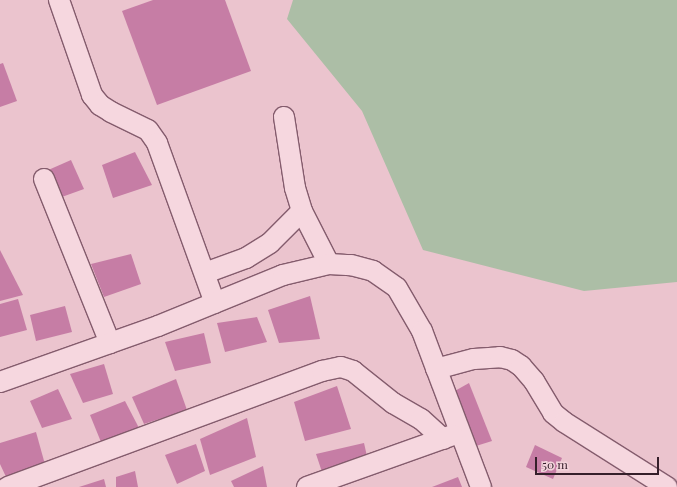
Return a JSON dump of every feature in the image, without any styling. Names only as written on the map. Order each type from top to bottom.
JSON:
[{"type":"street","points":[[59,0],[92,95],[100,105],[111,112],[148,130],[157,143],[215,303]]},
{"type":"street","points":[[284,117],[295,188],[302,211],[329,264]]},
{"type":"street","points":[[44,179],[110,343]]},
{"type":"street","points":[[205,274],[246,258],[270,243],[302,211]]},
{"type":"street","points":[[0,382],[110,343],[283,276],[329,264],[351,265],[373,271],[397,288],[422,331],[436,369],[452,436],[481,487]]},
{"type":"street","points":[[436,369],[474,359],[500,357],[512,360],[525,371],[553,413],[564,422],[667,487]]},
{"type":"street","points":[[8,487],[322,371],[341,367],[353,370],[393,403],[452,436]]},
{"type":"street","points":[[307,487],[452,436]]},
{"type":"shaded area","points":[[293,0],[677,0],[677,282],[584,291],[423,250],[362,111],[287,19]]},
{"type":"building","points":[[153,0],[225,0],[251,71],[157,105],[122,11]]},
{"type":"building","points":[[3,63],[17,101],[0,107],[0,64]]},
{"type":"building","points":[[135,152],[152,185],[113,198],[102,165]]},
{"type":"building","points":[[71,160],[84,189],[59,198],[46,171]]},
{"type":"building","points":[[0,250],[23,295],[0,301]]},
{"type":"building","points":[[131,254],[141,284],[104,297],[91,264]]},
{"type":"building","points":[[310,296],[320,339],[279,343],[268,310]]},
{"type":"building","points":[[18,299],[27,330],[0,337],[0,304]]},
{"type":"building","points":[[65,306],[72,332],[36,341],[30,315]]},
{"type":"building","points":[[257,317],[267,342],[225,352],[217,323]]},
{"type":"building","points":[[204,333],[211,363],[175,371],[165,342]]},
{"type":"building","points":[[104,364],[113,394],[83,403],[70,374]]},
{"type":"building","points":[[176,379],[187,410],[144,424],[132,397]]},
{"type":"building","points":[[469,383],[492,441],[476,446],[453,392]]},
{"type":"building","points":[[337,386],[351,429],[305,441],[294,402]]},
{"type":"building","points":[[58,389],[72,419],[42,428],[30,401]]},
{"type":"building","points":[[125,401],[139,428],[101,442],[90,415]]},
{"type":"building","points":[[247,418],[256,457],[210,475],[200,439]]},
{"type":"building","points":[[36,432],[46,468],[7,479],[0,464],[0,443]]},
{"type":"building","points":[[364,443],[369,465],[325,481],[316,454]]},
{"type":"building","points":[[196,444],[205,471],[177,484],[165,455]]},
{"type":"building","points":[[535,445],[562,458],[553,479],[526,467]]},
{"type":"building","points":[[263,466],[267,487],[234,487],[231,481]]},
{"type":"building","points":[[135,471],[138,487],[116,487],[116,477]]},
{"type":"building","points":[[458,477],[462,487],[432,487]]},
{"type":"building","points":[[104,479],[106,487],[79,487]]}]
